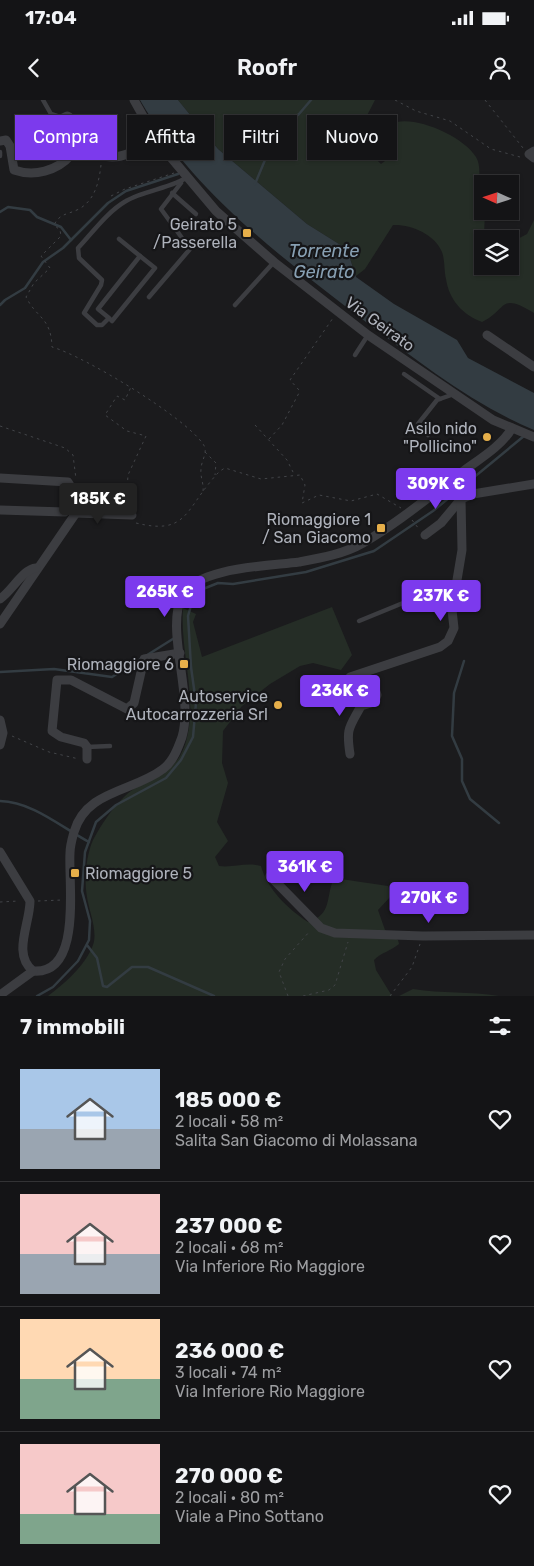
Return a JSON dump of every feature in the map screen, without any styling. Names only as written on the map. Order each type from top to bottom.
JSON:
[{"type":"street","name":"Via Geirato","points":[[134,100],[142,115]]},
{"type":"street","points":[[0,141],[6,140],[10,146],[14,170],[29,173],[46,171],[62,160]]},
{"type":"street","name":"Via Geirato","points":[[171,160],[183,177],[221,216],[274,262],[368,335],[493,420],[534,437]]},
{"type":"street","points":[[487,335],[534,367]]},
{"type":"street","points":[[0,995],[33,971],[40,971],[50,967],[62,954],[69,930],[70,852],[79,820],[98,800],[164,768],[178,748],[186,721],[177,614],[182,597],[192,585],[213,574],[337,554],[362,543],[406,514],[482,457],[514,429]]},
{"type":"street","points":[[0,478],[68,482],[76,495],[76,513],[36,568],[0,624]]},
{"type":"street","points":[[423,533],[441,523],[461,499],[473,494],[534,484]]},
{"type":"street","points":[[350,754],[347,735],[348,727],[361,706],[374,702],[378,695],[376,692],[352,685],[349,680],[350,677],[440,647],[448,641],[454,628],[452,610],[462,550],[461,499]]},
{"type":"street","points":[[0,510],[65,512]]},
{"type":"street","points":[[76,513],[130,517]]},
{"type":"street","points":[[0,599],[30,568],[36,568]]},
{"type":"street","points":[[87,758],[87,747],[82,742],[62,737],[52,731],[57,680],[71,680],[127,709],[134,703],[144,659],[180,653]]},
{"type":"street","points":[[0,720],[3,732],[0,745]]},
{"type":"street","points":[[0,852],[30,901],[22,955],[24,962],[33,971]]},
{"type":"street","points":[[270,876],[321,928],[350,934],[423,936],[534,935]]},
{"type":"lane","points":[[43,100],[51,114],[54,115]]},
{"type":"lane","points":[[149,297],[190,249],[161,209],[183,177]]},
{"type":"lane","points":[[119,239],[155,268],[112,320],[109,318],[99,325],[84,313],[102,282],[79,258],[78,248],[112,211],[127,200],[183,177]]},
{"type":"lane","points":[[172,192],[196,214]]},
{"type":"lane","points":[[109,318],[98,309],[140,256]]},
{"type":"lane","points":[[235,305],[274,262]]},
{"type":"lane","points":[[355,355],[368,335]]},
{"type":"lane","points":[[404,374],[440,399]]},
{"type":"lane","points":[[428,435],[418,424],[440,399],[454,394]]},
{"type":"lane","points":[[359,621],[425,594],[444,597],[454,595]]},
{"type":"lane","points":[[87,747],[110,746]]},
{"type":"path","points":[[396,100],[416,111],[450,121],[491,149],[530,155]]},
{"type":"path","points":[[484,100],[530,155]]},
{"type":"path","points":[[102,160],[99,180],[94,194],[86,204],[73,211],[61,214],[56,221],[54,225],[62,234],[41,256],[48,264],[49,270],[34,283],[26,297],[45,320],[53,338],[52,347],[131,387],[190,430],[204,444],[205,452],[201,469],[204,482],[203,492]]},
{"type":"path","points":[[111,196],[125,188],[183,177]]},
{"type":"path","points":[[269,438],[282,425],[298,393],[299,390],[290,380],[338,312]]},
{"type":"path","points":[[131,387],[125,400],[117,396],[105,415],[127,430],[146,436],[128,475],[130,517],[168,526],[187,514],[215,476],[225,468],[261,479],[300,476],[304,482],[302,503],[318,495],[354,501],[377,494],[398,506]]},
{"type":"path","points":[[255,425],[269,438],[287,460],[294,475]]},
{"type":"path","points":[[0,426],[65,448],[73,455],[76,480]]},
{"type":"path","points":[[205,452],[216,463],[215,476]]},
{"type":"path","points":[[410,518],[423,533]]},
{"type":"path","points":[[3,732],[49,752],[75,759],[87,758]]},
{"type":"path","points":[[0,902],[70,900]]},
{"type":"path","points":[[288,996],[279,972],[285,959],[310,930],[321,928]]},
{"type":"path","points":[[303,996],[329,990],[334,985],[350,934]]},
{"type":"path","points":[[390,996],[412,967],[423,936]]},
{"type":"shaded area","points":[[178,100],[375,100],[367,115],[307,115],[307,160],[377,160],[381,164],[386,160],[397,160],[397,122],[417,123],[452,136],[470,150],[476,157],[479,165],[479,175],[474,175],[474,220],[485,220],[484,230],[474,230],[474,275],[519,275],[519,238],[527,234],[534,220],[534,313],[515,303],[509,303],[482,322],[463,311],[450,294],[445,276],[443,255],[439,246],[428,235],[407,226],[393,225],[365,269],[356,276],[347,249],[307,224],[231,160],[297,160],[297,115],[224,115],[224,154],[214,144],[214,115],[190,115]]},
{"type":"shaded area","points":[[332,607],[352,655],[341,670],[313,663],[300,666],[270,684],[242,706],[223,731],[222,763],[228,783],[217,822],[228,841],[215,857],[219,866],[261,866],[273,891],[293,911],[308,922],[316,919],[325,910],[334,878],[388,886],[392,895],[378,910],[385,930],[398,940],[399,944],[374,960],[376,970],[392,996],[48,996],[68,980],[80,967],[93,945],[94,927],[87,897],[86,868],[93,840],[99,829],[124,797],[171,767],[184,748],[190,718],[190,702],[183,608],[196,614],[193,622],[202,657]]},
{"type":"shaded area","points":[[413,989],[435,992],[499,996],[399,996]]},
{"type":"water","name":"Torrente Geirato","points":[[140,100],[178,100],[190,115],[150,115]]},
{"type":"water","name":"Torrente Geirato","points":[[214,144],[224,154],[224,160],[231,160],[307,224],[347,249],[356,277],[394,304],[457,340],[468,358],[534,393],[534,430],[511,420],[468,395],[366,322],[302,273],[241,222],[182,160],[214,160]]},
{"type":"waterway","points":[[255,184],[277,131],[299,114],[311,100]]},
{"type":"waterway","points":[[0,305],[25,288],[43,262],[63,248],[108,203],[126,191],[178,174]]},
{"type":"waterway","points":[[0,212],[8,207],[30,210],[37,217],[61,227],[71,240]]},
{"type":"waterway","points":[[37,996],[53,987],[78,961],[89,940],[90,921],[82,891],[85,852],[96,822],[116,805],[166,778],[181,760],[193,737],[196,703],[191,667],[188,616],[192,602],[203,589],[218,583],[233,584],[306,572],[374,551],[433,511],[524,436]]},
{"type":"waterway","points":[[0,672],[54,669],[112,677],[176,637]]},
{"type":"waterway","points":[[464,661],[454,693],[452,736],[462,759],[462,781],[470,799],[499,823]]},
{"type":"waterway","points":[[0,801],[12,802],[35,810],[89,842]]},
{"type":"waterway","points":[[87,945],[97,958],[103,986],[107,987],[132,967],[148,967],[214,996]]},
{"type":"place","name":"Geirato 5 /Passerella","points":[[247,233]]},
{"type":"place","name":"Asilo nido \"Pollicino\"","points":[[487,437]]},
{"type":"place","name":"Riomaggiore 1 / San Giacomo","points":[[381,528]]},
{"type":"place","name":"Riomaggiore 6","points":[[184,664]]},
{"type":"place","name":"Autoservice Autocarrozzeria Srl","points":[[278,705]]},
{"type":"place","name":"Riomaggiore 5","points":[[75,873]]}]
